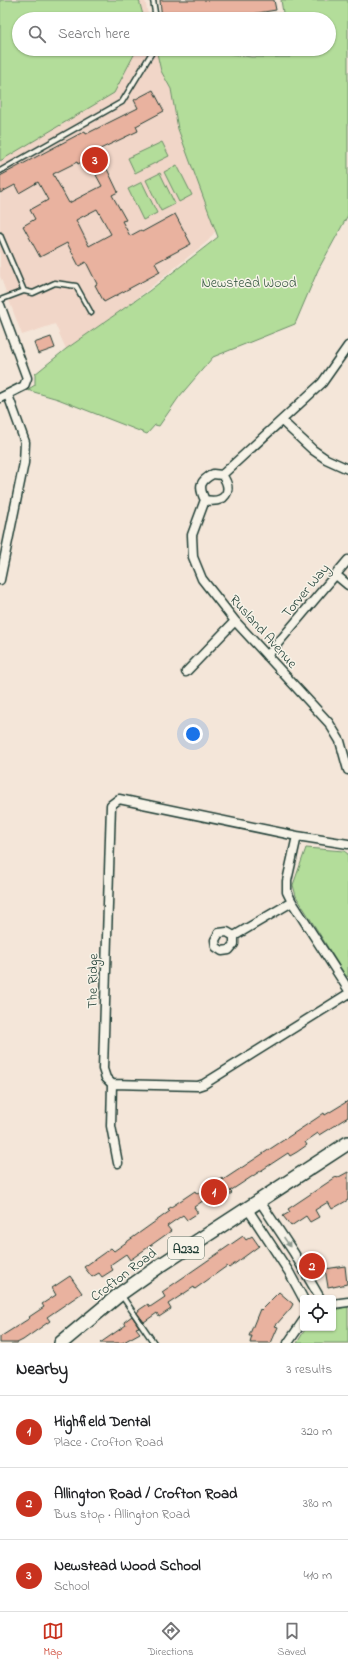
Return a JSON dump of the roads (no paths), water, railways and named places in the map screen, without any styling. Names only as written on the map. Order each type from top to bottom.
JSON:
[{"type":"main road","name":"Crofton Road","points":[[61,1343],[120,1294],[161,1265],[348,1143]]},
{"type":"street","points":[[0,305],[27,378],[24,386],[0,398]]},
{"type":"street","name":"Rusland Avenue","points":[[348,346],[322,383],[282,421],[222,475],[213,474],[205,478],[201,485],[205,500],[192,535],[193,557],[202,579],[235,621],[329,723],[340,741],[348,770]]},
{"type":"street","points":[[0,580],[24,463],[25,442],[8,395]]},
{"type":"street","points":[[282,421],[313,450],[326,459],[348,469]]},
{"type":"street","points":[[205,500],[213,502],[222,499],[228,492],[227,482],[222,475]]},
{"type":"street","name":"Torver Way","points":[[267,656],[348,560]]},
{"type":"street","points":[[336,575],[348,585]]},
{"type":"street","points":[[186,672],[235,621]]},
{"type":"street","name":"The Ridge","points":[[112,1084],[106,1078],[103,1069],[111,806],[119,799],[297,836]]},
{"type":"street","points":[[348,844],[297,836],[287,881],[287,892],[292,902],[348,989]]},
{"type":"street","points":[[234,936],[292,902]]},
{"type":"street","points":[[118,1163],[111,1126],[112,1084],[198,1086],[204,1084],[348,994]]},
{"type":"street","points":[[259,1200],[294,1252],[318,1295]]},
{"type":"street","points":[[247,1208],[289,1272],[301,1295]]},
{"type":"street","points":[[336,1304],[348,1302]]},
{"type":"street","points":[[288,1343],[300,1325]]},
{"type":"lane","points":[[153,0],[155,12]]},
{"type":"lane","points":[[0,171],[122,102],[150,56]]},
{"type":"lane","points":[[0,235],[24,291]]},
{"type":"lane","points":[[0,300],[24,291],[33,293],[55,283],[76,286],[91,313]]},
{"type":"lane","points":[[120,1294],[154,1343]]},
{"type":"place","name":"Newstead Wood School","points":[[95,160]]},
{"type":"place","name":"Highfield Dental","points":[[214,1192]]},
{"type":"place","name":"Allington Road / Crofton Road","points":[[312,1266]]},
{"type":"park label","name":"Newstead Wood","points":[[249,282]]}]
